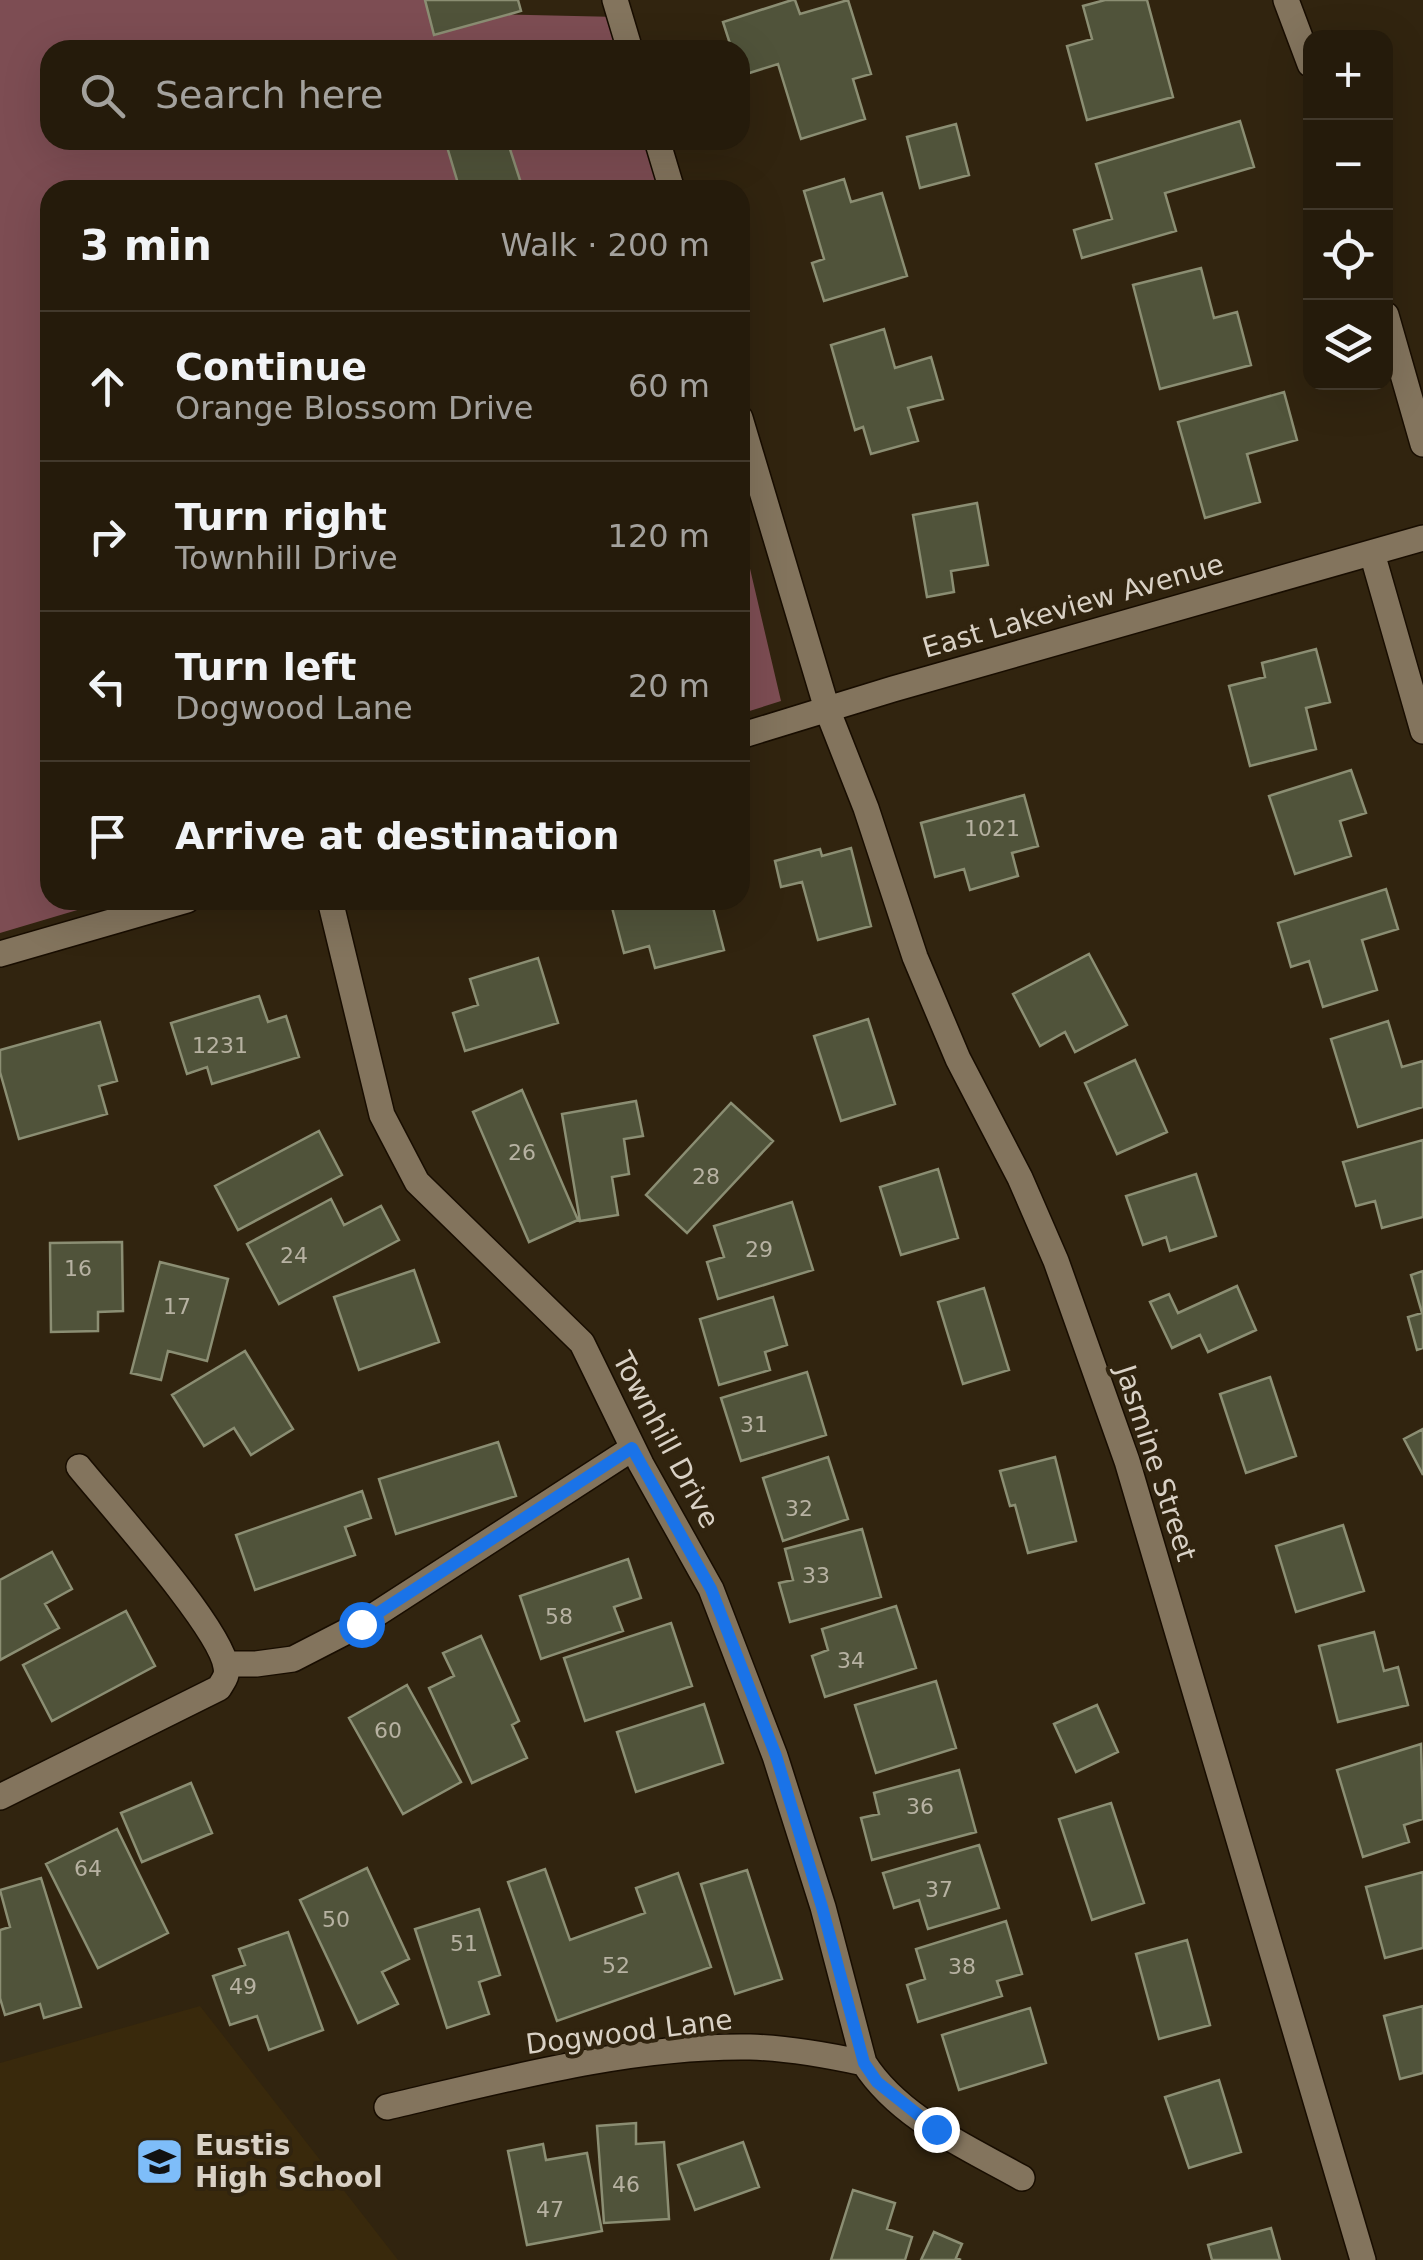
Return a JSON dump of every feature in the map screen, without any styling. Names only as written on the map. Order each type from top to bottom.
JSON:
[{"type":"street","points":[[615,0],[627,40]]},
{"type":"street","points":[[1286,0],[1303,45]]},
{"type":"street","points":[[660,150],[669,180]]},
{"type":"street","points":[[1393,339],[1423,444]]},
{"type":"street","name":"Jasmine Street","points":[[750,452],[827,710],[866,808],[915,957],[958,1059],[1020,1178],[1048,1244],[1127,1461],[1363,2260]]},
{"type":"street","name":"East Lakeview Avenue","points":[[750,733],[1423,538]]},
{"type":"street","points":[[1372,552],[1423,731]]},
{"type":"street","points":[[0,954],[152,910]]},
{"type":"street","name":"Townhill Drive","points":[[332,910],[382,1116],[406,1166],[417,1182],[582,1343],[632,1448],[711,1589],[776,1756],[864,2063]]},
{"type":"street","points":[[226,1664],[293,1659],[361,1624],[632,1448]]},
{"type":"street","points":[[0,1797],[219,1688],[226,1676],[226,1664],[208,1627],[79,1467]]},
{"type":"street","name":"Dogwood Lane","points":[[387,2107],[529,2074],[662,2053],[750,2047],[812,2052],[864,2063]]},
{"type":"street","points":[[864,2063],[877,2082],[916,2116],[1022,2178]]},
{"type":"shaded area","points":[[0,0],[469,0],[490,14],[619,17],[625,40],[40,40],[40,150],[651,150],[658,180],[40,180],[40,910],[77,910],[0,933]]},
{"type":"shaded area","points":[[750,569],[781,701],[750,711]]},
{"type":"shaded area","name":"Eustis High School","points":[[200,2006],[398,2260],[0,2260],[0,2063]]},
{"type":"building","points":[[425,0],[518,0],[521,11],[434,35]]},
{"type":"building","points":[[792,0],[800,14],[848,0],[871,74],[853,79],[865,119],[801,139],[778,64],[750,73],[750,40],[729,40],[723,22]]},
{"type":"building","points":[[1105,0],[1147,0],[1173,97],[1087,120],[1067,46],[1092,39],[1083,6]]},
{"type":"building","points":[[1240,121],[1254,167],[1165,193],[1176,231],[1082,258],[1074,230],[1112,219],[1096,164]]},
{"type":"building","points":[[956,124],[969,175],[920,188],[907,137]]},
{"type":"building","points":[[448,150],[510,150],[520,180],[457,180]]},
{"type":"building","points":[[844,179],[851,202],[882,193],[907,276],[824,301],[812,263],[824,259],[804,191]]},
{"type":"building","points":[[1201,268],[1214,318],[1237,312],[1251,365],[1160,389],[1133,285]]},
{"type":"building","points":[[884,329],[895,368],[931,357],[943,399],[908,408],[918,441],[871,454],[863,427],[855,430],[831,345]]},
{"type":"building","points":[[1284,392],[1297,440],[1247,454],[1260,502],[1205,518],[1178,422]]},
{"type":"building","points":[[977,503],[988,565],[951,571],[954,592],[927,597],[913,515]]},
{"type":"building","points":[[1316,649],[1330,702],[1306,708],[1316,749],[1250,766],[1229,686],[1265,677],[1262,663]]},
{"type":"building","points":[[1351,770],[1366,813],[1340,821],[1351,856],[1295,874],[1269,796]]},
{"type":"building","points":[[1024,795],[1038,846],[1012,853],[1018,876],[970,890],[964,869],[935,877],[921,823]]},
{"type":"building","points":[[851,848],[871,926],[818,940],[802,882],[781,887],[775,861],[820,849],[822,856]]},
{"type":"building","points":[[1386,889],[1398,929],[1362,940],[1377,990],[1323,1007],[1309,961],[1291,967],[1278,923]]},
{"type":"building","points":[[613,910],[714,910],[724,950],[655,968],[649,946],[624,953]]},
{"type":"building","points":[[1089,954],[1127,1025],[1075,1052],[1065,1032],[1040,1046],[1013,994]]},
{"type":"building","points":[[538,958],[558,1023],[465,1051],[453,1013],[478,1005],[470,979]]},
{"type":"building","points":[[259,996],[268,1022],[286,1016],[299,1057],[212,1084],[207,1067],[187,1074],[171,1023]]},
{"type":"building","points":[[868,1019],[895,1104],[841,1121],[814,1036]]},
{"type":"building","points":[[1388,1021],[1402,1067],[1423,1061],[1423,1107],[1358,1127],[1331,1039]]},
{"type":"building","points":[[100,1022],[117,1081],[99,1086],[107,1114],[19,1139],[0,1072],[0,1050]]},
{"type":"building","points":[[1135,1060],[1167,1132],[1117,1154],[1085,1083]]},
{"type":"building","points":[[522,1090],[578,1220],[529,1242],[473,1112]]},
{"type":"building","points":[[636,1101],[643,1136],[624,1139],[629,1174],[612,1177],[618,1215],[580,1221],[562,1114]]},
{"type":"building","points":[[731,1103],[773,1141],[687,1233],[646,1195]]},
{"type":"building","points":[[319,1131],[342,1175],[238,1230],[215,1186]]},
{"type":"building","points":[[1423,1140],[1423,1217],[1382,1228],[1375,1201],[1356,1206],[1343,1162]]},
{"type":"building","points":[[938,1169],[958,1238],[901,1255],[880,1187]]},
{"type":"building","points":[[1196,1174],[1216,1236],[1170,1251],[1166,1237],[1143,1245],[1126,1196]]},
{"type":"building","points":[[331,1199],[344,1225],[381,1206],[399,1240],[279,1304],[247,1244]]},
{"type":"building","points":[[792,1202],[813,1270],[718,1299],[707,1262],[724,1257],[714,1226]]},
{"type":"building","points":[[122,1242],[123,1311],[98,1312],[98,1331],[51,1332],[50,1243]]},
{"type":"building","points":[[160,1262],[228,1279],[207,1361],[168,1351],[161,1380],[131,1373]]},
{"type":"building","points":[[414,1270],[439,1342],[359,1370],[334,1297]]},
{"type":"building","points":[[1423,1271],[1423,1348],[1417,1350],[1408,1317],[1422,1313],[1411,1275]]},
{"type":"building","points":[[1237,1286],[1256,1330],[1208,1352],[1200,1335],[1172,1348],[1150,1302],[1169,1294],[1178,1313]]},
{"type":"building","points":[[984,1288],[1009,1370],[963,1384],[938,1302]]},
{"type":"building","points":[[773,1297],[787,1345],[765,1352],[770,1370],[719,1385],[700,1319]]},
{"type":"building","points":[[245,1351],[293,1429],[251,1455],[234,1428],[204,1446],[172,1395]]},
{"type":"building","points":[[807,1372],[826,1435],[741,1461],[721,1398]]},
{"type":"building","points":[[1270,1377],[1296,1456],[1246,1473],[1220,1394]]},
{"type":"building","points":[[1423,1429],[1423,1475],[1404,1439]]},
{"type":"building","points":[[498,1442],[516,1496],[396,1534],[379,1479]]},
{"type":"building","points":[[828,1457],[848,1519],[783,1541],[763,1478]]},
{"type":"building","points":[[1055,1457],[1076,1541],[1028,1553],[1015,1505],[1010,1506],[1000,1471]]},
{"type":"building","points":[[362,1491],[371,1518],[345,1527],[355,1555],[255,1590],[236,1535]]},
{"type":"building","points":[[1343,1525],[1364,1591],[1296,1612],[1276,1546]]},
{"type":"building","points":[[862,1529],[881,1597],[790,1622],[779,1583],[793,1580],[785,1549]]},
{"type":"building","points":[[52,1552],[72,1589],[45,1604],[59,1628],[0,1660],[0,1580]]},
{"type":"building","points":[[628,1559],[641,1598],[614,1607],[623,1631],[541,1659],[520,1596]]},
{"type":"building","points":[[896,1606],[916,1668],[825,1697],[812,1656],[828,1650],[822,1629]]},
{"type":"building","points":[[126,1611],[155,1666],[52,1721],[23,1665]]},
{"type":"building","points":[[671,1623],[692,1686],[585,1721],[564,1658]]},
{"type":"building","points":[[1374,1632],[1384,1671],[1398,1667],[1408,1705],[1338,1722],[1319,1646]]},
{"type":"building","points":[[481,1636],[519,1721],[512,1725],[527,1758],[472,1783],[429,1688],[454,1676],[443,1653]]},
{"type":"building","points":[[936,1681],[956,1748],[876,1773],[855,1705]]},
{"type":"building","points":[[407,1685],[461,1782],[403,1814],[349,1718]]},
{"type":"building","points":[[704,1704],[723,1763],[636,1792],[617,1732]]},
{"type":"building","points":[[1097,1705],[1118,1752],[1076,1772],[1054,1724]]},
{"type":"building","points":[[1421,1744],[1423,1819],[1404,1825],[1409,1842],[1363,1857],[1337,1770]]},
{"type":"building","points":[[959,1770],[976,1832],[872,1860],[861,1818],[879,1814],[874,1793]]},
{"type":"building","points":[[191,1783],[212,1833],[142,1862],[121,1813]]},
{"type":"building","points":[[1111,1803],[1144,1903],[1092,1920],[1059,1819]]},
{"type":"building","points":[[117,1829],[168,1933],[98,1968],[46,1864]]},
{"type":"building","points":[[979,1845],[999,1908],[928,1929],[919,1900],[894,1908],[883,1873]]},
{"type":"building","points":[[367,1868],[409,1959],[382,1972],[398,2004],[358,2023],[300,1900]]},
{"type":"building","points":[[545,1869],[570,1940],[645,1913],[636,1888],[678,1873],[711,1967],[557,2021],[508,1882]]},
{"type":"building","points":[[747,1870],[782,1979],[735,1994],[701,1884]]},
{"type":"building","points":[[1423,1872],[1423,1948],[1385,1958],[1366,1887]]},
{"type":"building","points":[[41,1878],[81,2007],[44,2018],[40,2004],[5,2015],[0,1998],[0,1930],[10,1927],[0,1890]]},
{"type":"building","points":[[479,1909],[500,1975],[479,1982],[489,2014],[447,2028],[415,1929]]},
{"type":"building","points":[[1006,1921],[1022,1974],[997,1981],[1002,1996],[918,2022],[907,1985],[925,1979],[916,1949]]},
{"type":"building","points":[[288,1932],[323,2030],[269,2050],[257,2016],[230,2025],[213,1976],[245,1965],[239,1949]]},
{"type":"building","points":[[1187,1940],[1210,2025],[1159,2039],[1136,1954]]},
{"type":"building","points":[[1423,2006],[1423,2073],[1400,2079],[1384,2016]]},
{"type":"building","points":[[1030,2008],[1046,2063],[959,2090],[942,2035]]},
{"type":"building","points":[[1219,2080],[1241,2152],[1189,2168],[1165,2097]]},
{"type":"building","points":[[636,2123],[636,2144],[664,2142],[669,2219],[604,2223],[597,2126]]},
{"type":"building","points":[[743,2142],[759,2187],[695,2210],[678,2165]]},
{"type":"building","points":[[543,2144],[546,2160],[587,2153],[602,2231],[527,2245],[508,2151]]},
{"type":"building","points":[[853,2190],[895,2203],[887,2229],[912,2237],[905,2260],[831,2260]]},
{"type":"building","points":[[1271,2228],[1280,2260],[1212,2260],[1208,2245]]},
{"type":"building","points":[[934,2232],[962,2244],[956,2258],[961,2260],[921,2260]]},
{"type":"place","name":"Eustis High School","points":[[160,2161]]},
{"type":"route","points":[[361,1624],[632,1448],[711,1589],[776,1756],[864,2063],[877,2082],[936,2129]]}]
